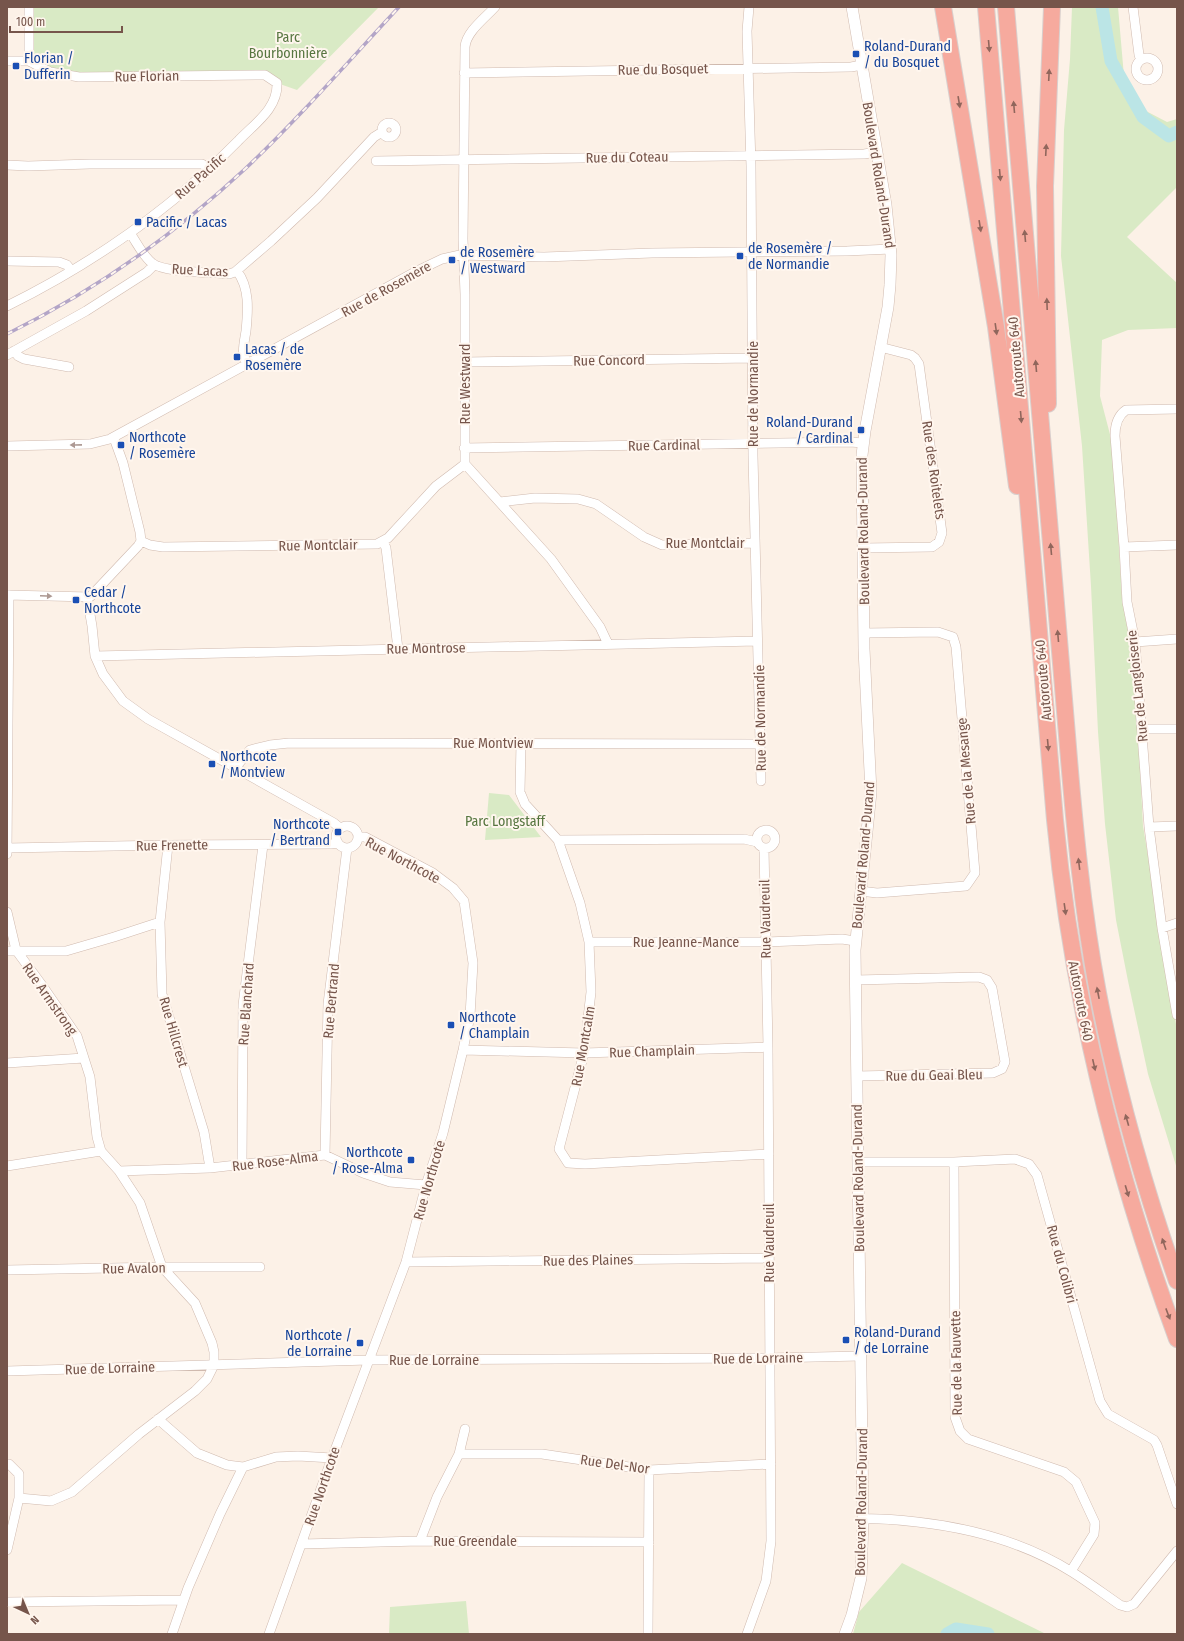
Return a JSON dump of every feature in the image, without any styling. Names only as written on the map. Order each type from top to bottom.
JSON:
[{"type":"highway","points":[[944,7],[992,305],[1012,456],[1038,618]]},
{"type":"highway","name":"Autoroute 640","points":[[986,7],[1058,849],[1067,921],[1083,1014],[1101,1097],[1121,1171],[1148,1258],[1177,1339]]},
{"type":"highway","name":"Autoroute 640","points":[[1006,7],[1076,841],[1095,973],[1110,1050],[1124,1109],[1152,1207],[1177,1281]]},
{"type":"highway","points":[[1049,530],[1045,186],[1052,7]]},
{"type":"street","points":[[29,7],[29,61]]},
{"type":"street","name":"Rue Westward","points":[[465,464],[463,159],[464,72],[466,41],[495,7]]},
{"type":"street","name":"Rue de Normandie","points":[[749,7],[747,31],[751,156],[753,444],[761,781]]},
{"type":"street","name":"Boulevard Roland-Durand","points":[[845,1634],[852,1615],[860,1578],[863,1520],[855,941],[871,792],[864,633],[861,470],[863,442],[890,292],[891,249],[889,223],[852,7]]},
{"type":"street","points":[[1133,7],[1139,55],[1141,60]]},
{"type":"street","name":"Rue Florian","points":[[7,61],[29,61],[50,72],[79,77],[265,75],[277,83],[277,94]]},
{"type":"street","name":"Rue du Bosquet","points":[[464,72],[851,67],[862,65]]},
{"type":"street","name":"Rue Pacific","points":[[7,306],[71,270],[130,233],[210,170],[271,107],[277,94]]},
{"type":"street","points":[[237,271],[317,198],[374,137],[382,132]]},
{"type":"street","name":"Rue du Coteau","points":[[376,161],[864,154],[877,152]]},
{"type":"street","points":[[7,165],[202,164],[210,170]]},
{"type":"street","name":"Rue Lacas","points":[[130,233],[154,265],[172,269],[229,274],[237,271],[244,281],[246,294],[247,319],[243,356],[247,364]]},
{"type":"street","name":"Rue de Rosemère","points":[[7,446],[90,444],[114,438],[183,398],[437,261],[449,257],[464,255],[544,257],[639,253],[847,252],[891,249]]},
{"type":"street","points":[[7,261],[59,262],[67,265],[71,270]]},
{"type":"street","points":[[11,353],[97,305],[150,270],[154,265]]},
{"type":"street","name":"Rue des Roitelets","points":[[863,548],[932,547],[939,542],[942,533],[919,364],[911,355],[880,348]]},
{"type":"street","points":[[11,353],[24,359],[69,367]]},
{"type":"street","name":"Rue Concord","points":[[465,362],[753,358]]},
{"type":"street","name":"Rue de Langloiserie","points":[[1177,409],[1129,409],[1123,412],[1115,426],[1127,602],[1135,642],[1149,827],[1162,928],[1177,1015]]},
{"type":"street","points":[[7,854],[8,596],[88,597],[95,593],[141,541],[127,477],[114,438]]},
{"type":"street","name":"Rue Cardinal","points":[[464,448],[863,442]]},
{"type":"street","points":[[398,649],[386,548],[383,541],[436,486],[465,464],[551,559],[600,627],[608,644]]},
{"type":"street","name":"Rue Montclair","points":[[500,502],[535,498],[578,498],[596,504],[644,537],[662,545],[755,543]]},
{"type":"street","name":"Rue Montclair","points":[[141,541],[150,545],[163,546],[374,544],[383,541]]},
{"type":"street","points":[[1124,547],[1177,545]]},
{"type":"street","name":"Rue Northcote","points":[[88,597],[95,656],[103,674],[123,701],[148,719],[334,822],[340,828],[345,826],[351,827],[356,832],[358,837],[365,838],[433,873],[453,888],[464,901],[473,963],[470,1016],[443,1133],[426,1185],[406,1262],[368,1360],[269,1634]]},
{"type":"street","name":"Rue de la Mesange","points":[[860,891],[877,893],[966,886],[975,874],[956,647],[953,637],[938,632],[864,633]]},
{"type":"street","points":[[1135,642],[1177,639]]},
{"type":"street","name":"Rue Montrose","points":[[95,656],[757,641]]},
{"type":"street","points":[[1142,728],[1177,729]]},
{"type":"street","name":"Rue Montview","points":[[235,768],[250,750],[270,744],[288,743],[760,744]]},
{"type":"street","name":"Rue Montcalm","points":[[521,743],[520,792],[525,804],[558,840],[580,903],[589,942],[592,992],[584,1053],[559,1148],[568,1163],[585,1164],[769,1154]]},
{"type":"street","points":[[1149,827],[1177,826]]},
{"type":"street","points":[[340,828],[336,835],[337,843],[340,846],[347,848],[357,842],[358,837]]},
{"type":"street","name":"Rue Vaudreuil","points":[[558,840],[744,839],[761,845],[766,942],[768,1047],[771,1541],[766,1581],[747,1634]]},
{"type":"street","name":"Rue Frenette","points":[[7,848],[337,843]]},
{"type":"street","name":"Rue Hillcrest","points":[[168,845],[160,922],[162,994],[204,1132],[210,1168]]},
{"type":"street","name":"Rue Blanchard","points":[[242,1165],[243,1005],[263,845]]},
{"type":"street","name":"Rue Bertrand","points":[[325,1155],[328,1004],[347,848]]},
{"type":"street","name":"Rue Armstrong","points":[[7,912],[11,951],[44,988],[77,1036],[90,1077],[97,1137],[101,1151]]},
{"type":"street","points":[[11,951],[66,950],[114,937],[160,922]]},
{"type":"street","points":[[1162,928],[1177,923]]},
{"type":"street","name":"Rue Jeanne-Mance","points":[[589,942],[766,942],[842,939],[855,941]]},
{"type":"street","name":"Rue du Geai Bleu","points":[[856,980],[979,977],[987,980],[992,988],[1005,1062],[1002,1069],[993,1073],[857,1076]]},
{"type":"street","name":"Rue Champlain","points":[[463,1050],[584,1053],[768,1047]]},
{"type":"street","points":[[7,1063],[84,1058]]},
{"type":"street","points":[[7,1166],[101,1151],[119,1170],[140,1203],[162,1267],[195,1304],[214,1352],[214,1365],[207,1379],[195,1391],[158,1419],[72,1492],[51,1501],[19,1498]]},
{"type":"street","name":"Rue Rose-Alma","points":[[119,1170],[210,1168],[325,1155],[363,1173],[390,1182],[426,1185]]},
{"type":"street","name":"Rue du Colibri","points":[[858,1162],[954,1162],[1014,1159],[1029,1164],[1037,1175],[1100,1402],[1108,1414],[1154,1440],[1177,1504]]},
{"type":"street","name":"Rue de la Fauvette","points":[[954,1162],[955,1417],[960,1431],[968,1439],[1064,1472],[1076,1482],[1095,1523],[1094,1534],[1071,1571]]},
{"type":"street","name":"Rue des Plaines","points":[[406,1262],[769,1258]]},
{"type":"street","name":"Rue Avalon","points":[[7,1270],[260,1267]]},
{"type":"street","name":"Rue de Lorraine","points":[[7,1371],[368,1360],[770,1358],[861,1356]]},
{"type":"street","points":[[158,1419],[198,1453],[227,1465],[243,1467],[276,1457],[298,1456],[332,1458]]},
{"type":"street","points":[[420,1541],[436,1497],[459,1454],[465,1428]]},
{"type":"street","name":"Rue Del-Nor","points":[[459,1454],[542,1454],[649,1470],[770,1464]]},
{"type":"street","points":[[7,1464],[19,1474],[19,1498],[7,1550]]},
{"type":"street","points":[[172,1634],[183,1600],[220,1514],[243,1467]]},
{"type":"street","points":[[648,1634],[649,1470]]},
{"type":"street","points":[[863,1520],[885,1519],[940,1525],[974,1531],[1030,1551],[1071,1571],[1120,1604],[1127,1607],[1134,1604],[1177,1551]]},
{"type":"street","name":"Rue Greendale","points":[[302,1544],[420,1541],[649,1542]]},
{"type":"street","points":[[7,1602],[183,1600]]},
{"type":"green space","name":"Parc Bourbonnière","points":[[29,7],[379,7],[297,90],[277,83],[265,75],[79,77],[29,61]]},
{"type":"green space","points":[[1072,7],[1118,7],[1125,88],[1146,111],[1167,122],[1177,119],[1177,187],[1127,237],[1177,283],[1177,328],[1128,330],[1102,340],[1100,396],[1113,446],[1122,598],[1131,647],[1138,730],[1143,826],[1177,1030],[1177,1169],[1148,1074],[1128,981],[1116,920],[1105,824],[1098,732],[1082,446],[1061,256],[1064,130],[1070,59]]},
{"type":"green space","name":"Parc Longstaff","points":[[489,793],[509,795],[541,837],[485,840]]},
{"type":"green space","points":[[902,1563],[1046,1634],[853,1634],[859,1612]]},
{"type":"green space","points":[[466,1601],[469,1634],[389,1634],[390,1607]]},
{"type":"waterway","points":[[1102,7],[1111,61],[1143,117],[1169,136],[1177,132]]},
{"type":"waterway","points":[[947,1634],[956,1629],[988,1634]]},
{"type":"railway","points":[[7,334],[102,280],[132,260],[190,217],[245,169],[285,130],[399,7]]},
{"type":"place","name":"Roland-Durand / du Bosquet","points":[[856,54]]},
{"type":"place","name":"Florian / Dufferin","points":[[16,66]]},
{"type":"place","name":"Pacific / Lacas","points":[[138,222]]},
{"type":"place","name":"de Rosemère / de Normandie","points":[[740,256]]},
{"type":"place","name":"de Rosemère / Westward","points":[[452,260]]},
{"type":"place","name":"Lacas / de Rosemère","points":[[237,357]]},
{"type":"place","name":"Roland-Durand / Cardinal","points":[[861,430]]},
{"type":"place","name":"Northcote / Rosemère","points":[[121,445]]},
{"type":"place","name":"Cedar / Northcote","points":[[76,600]]},
{"type":"place","name":"Northcote / Montview","points":[[212,764]]},
{"type":"place","name":"Northcote / Bertrand","points":[[338,832]]},
{"type":"place","name":"Northcote / Champlain","points":[[451,1025]]},
{"type":"place","name":"Northcote / Rose-Alma","points":[[411,1160]]},
{"type":"place","name":"Roland-Durand / de Lorraine","points":[[846,1340]]},
{"type":"place","name":"Northcote / de Lorraine","points":[[360,1343]]}]
